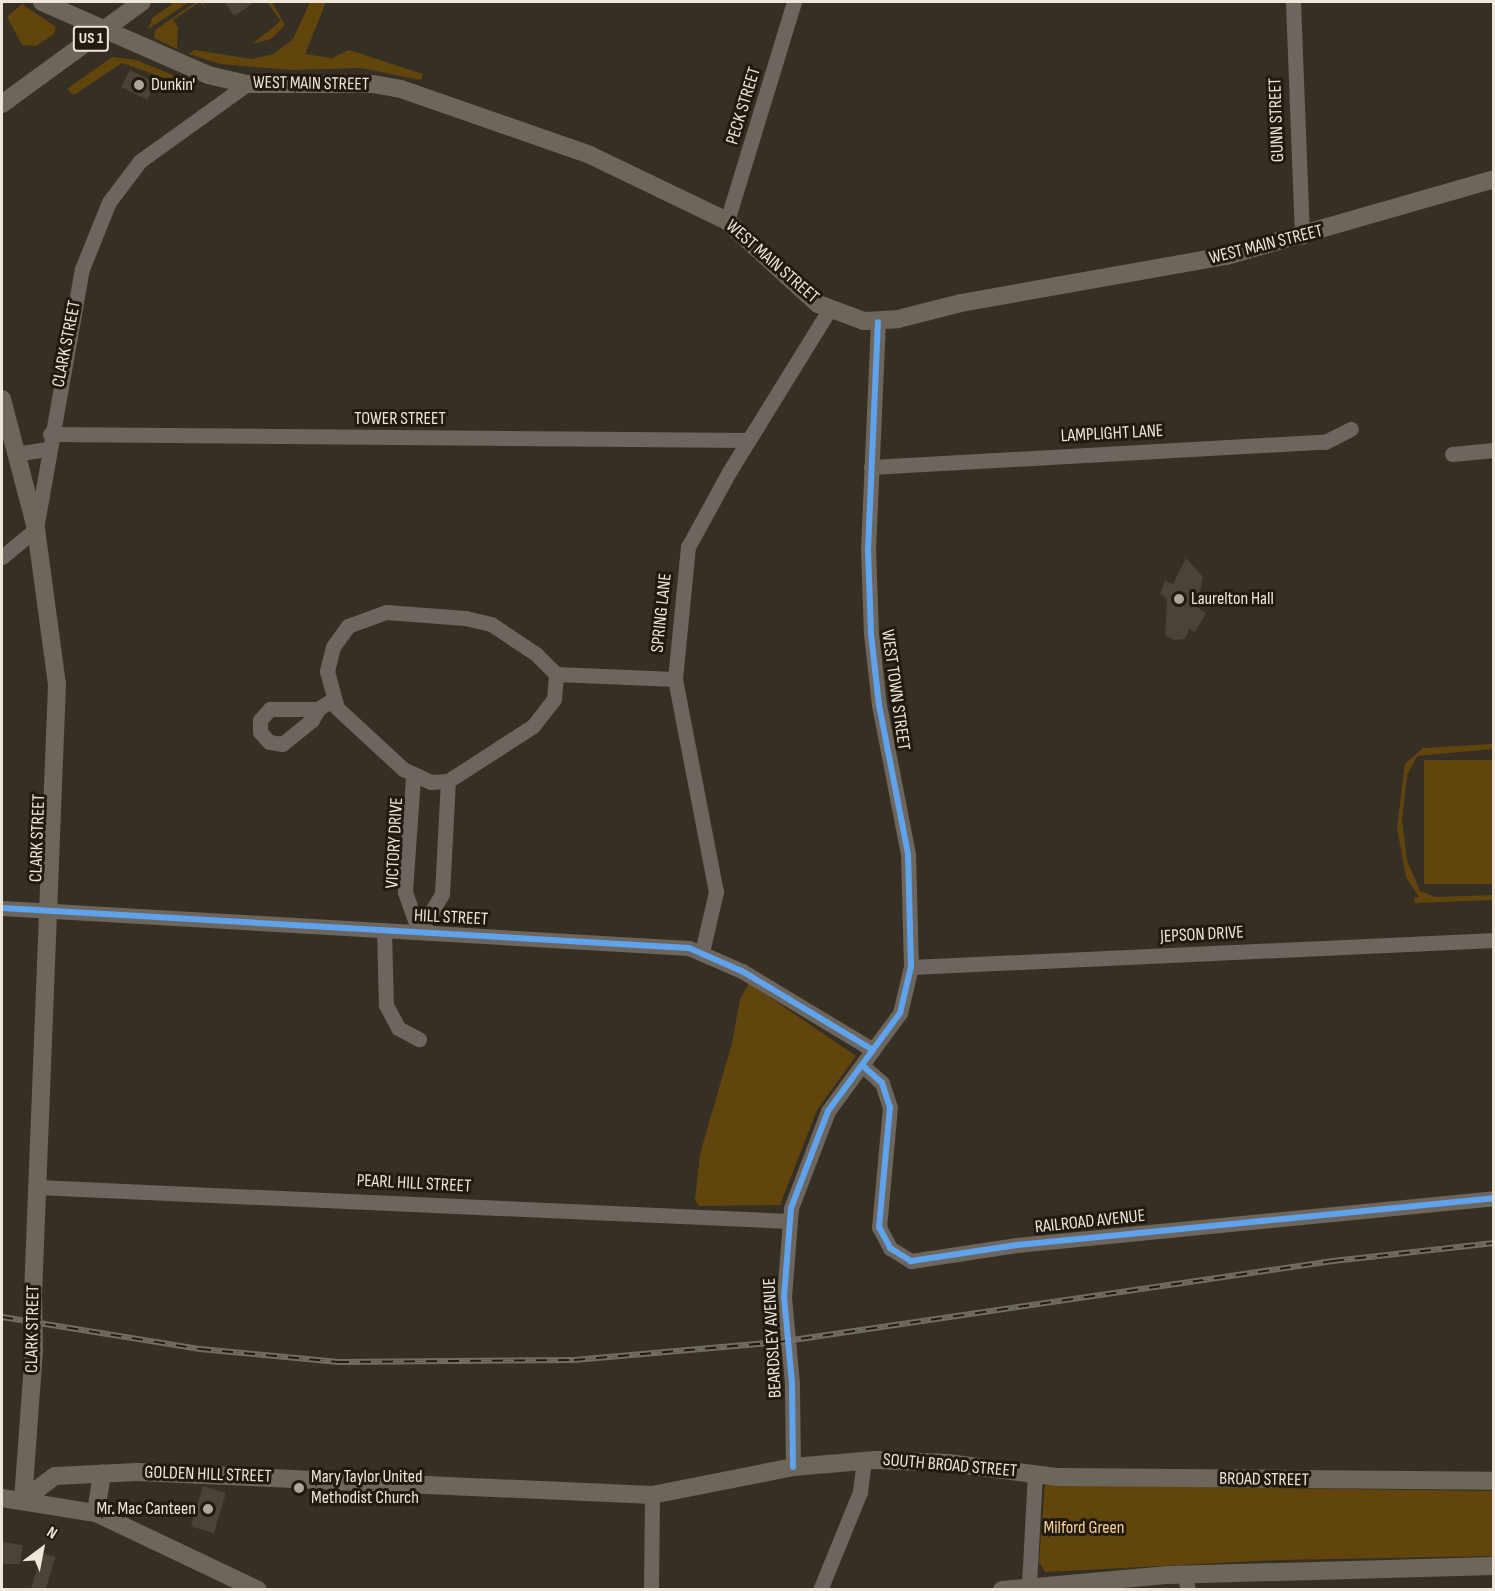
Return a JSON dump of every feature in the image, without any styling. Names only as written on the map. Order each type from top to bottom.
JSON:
[{"type":"main road","name":"WEST MAIN STREET","points":[[42,2],[189,69],[247,84],[373,84],[401,89],[590,155],[727,221],[830,310],[878,322],[988,298],[1145,273],[1302,237],[1494,179]]},
{"type":"main road","name":"US 1","points":[[2,104],[142,2]]},
{"type":"main road","points":[[2,399],[36,529]]},
{"type":"main road","name":"CLARK STREET","points":[[23,1500],[33,1351],[33,1294],[50,914],[57,684],[36,529]]},
{"type":"main road","name":"SOUTH BROAD STREET","points":[[652,1495],[793,1467],[864,1460],[925,1461],[1035,1473]]},
{"type":"main road","points":[[96,1514],[102,1473]]},
{"type":"main road","name":"GOLDEN HILL STREET","points":[[23,1500],[56,1476],[102,1473],[652,1495]]},
{"type":"main road","name":"BROAD STREET","points":[[1035,1473],[1267,1481],[1494,1481]]},
{"type":"main road","points":[[2,1498],[96,1514],[258,1590]]},
{"type":"main road","points":[[1002,1590],[1029,1584],[1186,1582],[1494,1566]]},
{"type":"street","name":"PECK STREET","points":[[727,221],[794,2]]},
{"type":"street","name":"GUNN STREET","points":[[1293,2],[1302,237]]},
{"type":"street","name":"CLARK STREET","points":[[36,529],[49,441],[82,269],[109,202],[140,161],[247,84]]},
{"type":"street","name":"SPRING LANE","points":[[702,952],[716,892],[675,679],[688,547],[749,440],[830,310]]},
{"type":"street","name":"WEST TOWN STREET","points":[[873,1050],[900,1013],[911,967],[908,854],[873,661],[871,467],[878,322]]},
{"type":"street","name":"LAMPLIGHT LANE","points":[[871,467],[1325,442],[1351,429]]},
{"type":"street","name":"TOWER STREET","points":[[15,454],[49,441],[749,440]]},
{"type":"street","points":[[1452,453],[1494,450]]},
{"type":"street","points":[[2,557],[36,529]]},
{"type":"street","points":[[556,674],[554,699],[533,726],[448,781],[413,777],[332,700],[327,671],[333,647],[355,621],[376,613],[465,618],[491,624],[536,654],[556,674],[675,679]]},
{"type":"street","points":[[318,709],[332,700]]},
{"type":"street","name":"VICTORY DRIVE","points":[[413,777],[405,892],[419,932]]},
{"type":"street","points":[[419,932],[442,894],[448,781]]},
{"type":"street","name":"HILL STREET","points":[[2,908],[50,914],[664,945],[702,952],[873,1050]]},
{"type":"street","points":[[384,930],[386,1005],[398,1028],[419,1039]]},
{"type":"street","name":"JEPSON DRIVE","points":[[911,967],[1494,940]]},
{"type":"street","name":"BEARDSLEY AVENUE","points":[[793,1467],[792,1383],[784,1297],[788,1221],[818,1132],[873,1050]]},
{"type":"street","name":"RAILROAD AVENUE","points":[[861,1065],[882,1083],[890,1107],[879,1227],[890,1248],[911,1261],[1017,1245],[1494,1198]]},
{"type":"street","name":"PEARL HILL STREET","points":[[37,1187],[788,1221]]},
{"type":"street","points":[[820,1590],[860,1492],[864,1460]]},
{"type":"street","points":[[1029,1584],[1035,1473]]},
{"type":"street","points":[[651,1590],[652,1495]]},
{"type":"green space","points":[[175,2],[189,2],[148,29],[153,17]]},
{"type":"green space","points":[[196,2],[200,2],[173,20],[178,27],[177,49],[154,38],[155,30]]},
{"type":"green space","points":[[267,2],[272,2],[285,25],[271,39],[252,44],[281,21]]},
{"type":"green space","points":[[310,2],[326,2],[305,54],[332,58],[349,50],[423,74],[421,80],[361,68],[290,70],[221,64],[189,54],[194,50],[252,59],[273,54],[293,39]]},
{"type":"green space","points":[[22,4],[56,27],[54,34],[36,46],[22,45],[7,17]]},
{"type":"green space","points":[[112,57],[136,60],[175,76],[170,80],[122,63],[74,95],[67,89]]},
{"type":"green space","points":[[1493,744],[1493,749],[1417,756],[1407,775],[1402,820],[1407,860],[1420,891],[1435,897],[1493,895],[1493,900],[1415,903],[1414,898],[1419,897],[1406,877],[1397,828],[1405,764],[1423,748]]},
{"type":"green space","points":[[1424,760],[1493,760],[1493,884],[1424,884]]},
{"type":"green space","points":[[749,983],[856,1056],[817,1110],[780,1205],[699,1206],[695,1200],[700,1154],[732,1043],[740,999]]},
{"type":"green space","name":"Milford Green","points":[[1045,1485],[1493,1491],[1493,1556],[1279,1560],[1045,1572],[1039,1562]]},
{"type":"building","points":[[224,2],[255,2],[234,16]]},
{"type":"building","name":"Dunkin'","points":[[130,70],[156,83],[147,100],[121,87]]},
{"type":"building","name":"Laurelton Hall","points":[[1186,558],[1203,577],[1197,607],[1206,613],[1195,632],[1189,629],[1185,639],[1175,640],[1165,635],[1167,599],[1160,593],[1165,581],[1173,584]]},
{"type":"building","name":"Mr. Mac Canteen","points":[[203,1486],[226,1493],[214,1533],[191,1526]]},
{"type":"building","points":[[2,1542],[23,1545],[20,1564],[2,1564]]},
{"type":"building","points":[[42,1553],[55,1557],[45,1590],[31,1589]]},
{"type":"railway","points":[[2,1317],[200,1349],[338,1362],[574,1360],[779,1342],[1333,1261],[1494,1243]]},
{"type":"cycle path","points":[[793,1467],[792,1383],[784,1297],[791,1208],[828,1111],[900,1013],[911,967],[908,854],[879,705],[871,634],[868,550],[878,322]]},
{"type":"cycle path","points":[[2,908],[689,948],[742,971],[873,1050]]},
{"type":"cycle path","points":[[862,1065],[882,1083],[890,1107],[879,1227],[890,1248],[911,1261],[1017,1245],[1494,1198]]},
{"type":"place","name":"Dunkin'","points":[[139,85]]},
{"type":"place","name":"Laurelton Hall","points":[[1179,599]]},
{"type":"place","name":"Mary Taylor United Methodist Church","points":[[299,1488]]},
{"type":"place","name":"Mr. Mac Canteen","points":[[208,1509]]}]
